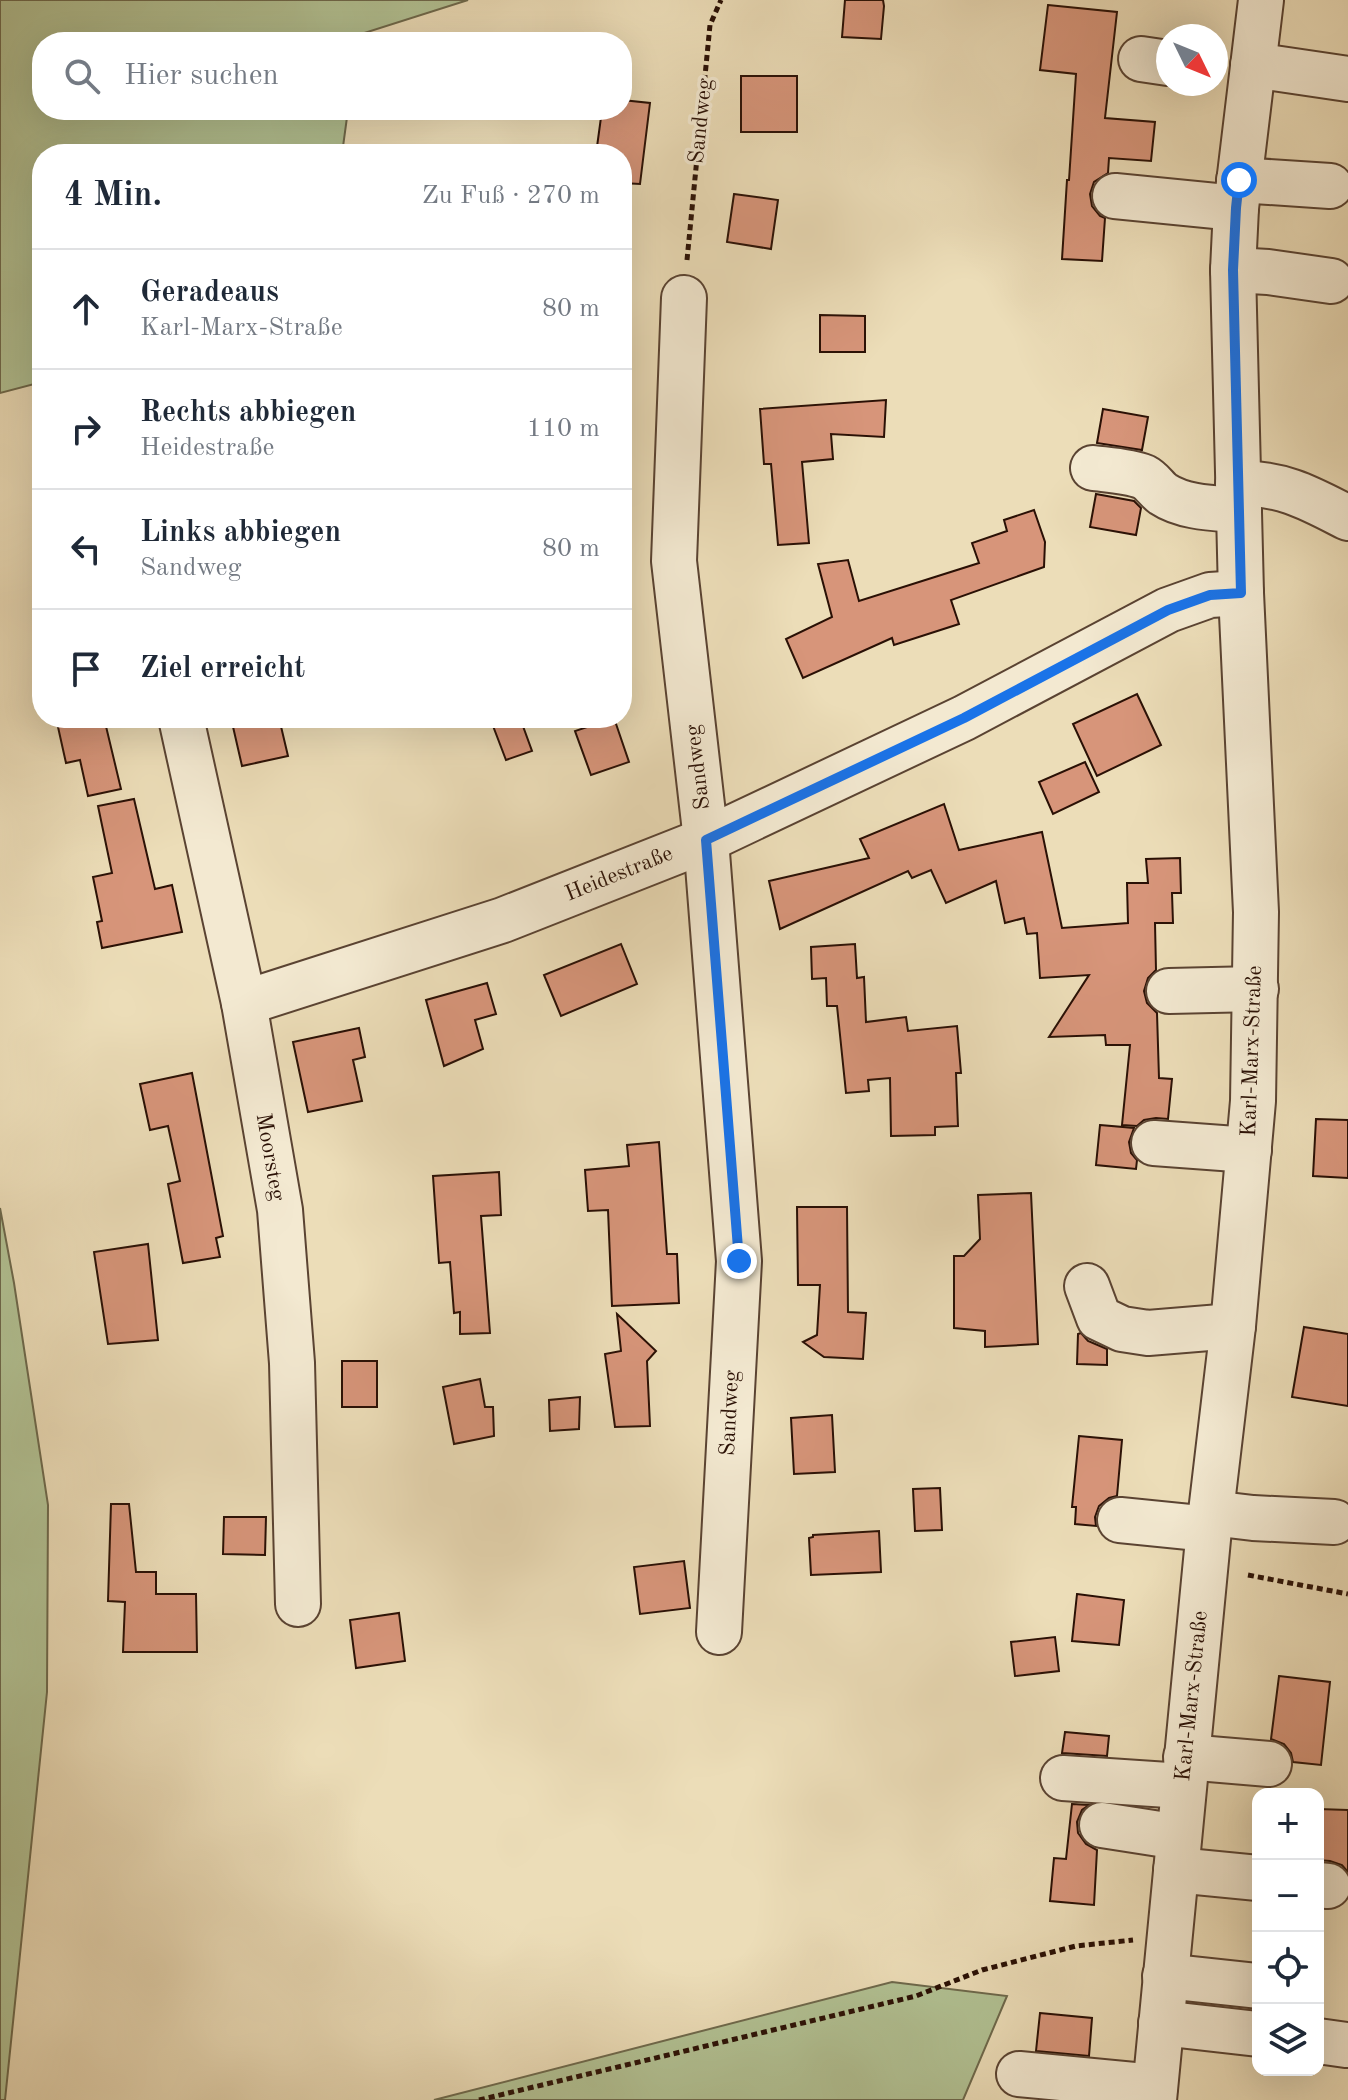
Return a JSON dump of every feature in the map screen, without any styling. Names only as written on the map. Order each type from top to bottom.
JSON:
[{"type":"street","name":"Karl-Marx-Straße","points":[[1154,2093],[1210,1521],[1233,1326],[1253,1101],[1256,912],[1241,593],[1233,270],[1240,70],[1261,0]]},
{"type":"street","points":[[1240,70],[1348,79]]},
{"type":"street","points":[[1115,196],[1238,194],[1330,186]]},
{"type":"street","points":[[1233,270],[1331,281]]},
{"type":"street","name":"Sandweg","points":[[684,298],[674,561],[706,840],[739,1261],[719,1632]]},
{"type":"street","points":[[1093,468],[1137,475],[1147,479],[1165,495],[1205,508],[1275,486],[1298,493],[1348,518]]},
{"type":"street","name":"Heidestraße","points":[[244,1003],[503,920],[706,840],[964,718],[1168,610],[1210,595],[1241,593]]},
{"type":"street","name":"Moorsteg","points":[[183,728],[244,1003],[280,1210],[292,1363],[298,1604]]},
{"type":"street","points":[[1169,991],[1256,989]]},
{"type":"street","points":[[1154,1143],[1249,1150]]},
{"type":"street","points":[[1087,1286],[1099,1318],[1122,1329],[1148,1333],[1233,1326]]},
{"type":"street","points":[[1120,1520],[1253,1518],[1334,1522]]},
{"type":"street","points":[[1063,1778],[1269,1764]]},
{"type":"street","points":[[1102,1825],[1252,1876]]},
{"type":"street","points":[[1165,1976],[1252,1985]]},
{"type":"street","points":[[1161,2023],[1252,2033]]},
{"type":"street","points":[[1019,2074],[1154,2093]]},
{"type":"path","name":"Sandweg","points":[[684,298],[710,25],[721,0]]},
{"type":"path","points":[[1248,1575],[1348,1594]]},
{"type":"path","points":[[479,2100],[916,1996],[982,1970],[1076,1946],[1127,1939],[1140,1941]]},
{"type":"green space","points":[[0,0],[468,0],[367,32],[32,32],[32,120],[347,120],[343,144],[32,144],[32,385],[0,393]]},
{"type":"green space","points":[[0,1208],[48,1505],[47,1692],[5,2100],[0,2100]]},
{"type":"green space","points":[[892,1982],[1007,1996],[963,2100],[434,2100]]},
{"type":"building","points":[[845,0],[883,0],[881,39],[842,37]]},
{"type":"building","points":[[1048,5],[1117,12],[1105,118],[1155,122],[1151,161],[1109,158],[1108,173],[1094,182],[1090,194],[1092,206],[1105,218],[1102,261],[1062,259],[1076,74],[1040,70]]},
{"type":"building","points":[[741,76],[797,76],[797,132],[741,132]]},
{"type":"building","points":[[632,101],[650,103],[640,184],[632,184],[632,144],[597,144],[601,120],[632,120]]},
{"type":"building","points":[[734,194],[778,200],[771,249],[727,242]]},
{"type":"building","points":[[820,315],[865,316],[865,352],[820,352]]},
{"type":"building","points":[[886,400],[884,437],[831,434],[833,459],[802,462],[809,543],[778,545],[771,464],[764,464],[760,409]]},
{"type":"building","points":[[1103,409],[1148,417],[1142,450],[1097,443]]},
{"type":"building","points":[[1096,494],[1134,501],[1141,508],[1136,535],[1090,527]]},
{"type":"building","points":[[1034,510],[1045,542],[1044,567],[951,600],[959,624],[894,645],[892,638],[803,678],[786,639],[832,617],[818,564],[848,560],[859,601],[979,563],[972,543],[1007,531],[1004,520]]},
{"type":"building","points":[[1137,694],[1161,745],[1097,776],[1073,724]]},
{"type":"building","points":[[58,728],[106,728],[121,789],[88,796],[80,760],[66,763]]},
{"type":"building","points":[[233,728],[281,728],[288,756],[242,766]]},
{"type":"building","points":[[494,728],[524,728],[532,751],[506,760]]},
{"type":"building","points":[[617,728],[629,762],[591,775],[575,731]]},
{"type":"building","points":[[1085,762],[1099,792],[1053,814],[1039,782]]},
{"type":"building","points":[[134,799],[155,889],[172,885],[182,932],[102,948],[97,922],[102,921],[93,877],[112,873],[98,806]]},
{"type":"building","points":[[944,804],[959,850],[1042,832],[1062,928],[1128,923],[1127,883],[1148,883],[1146,859],[1180,858],[1181,893],[1172,893],[1173,923],[1155,923],[1156,970],[1148,978],[1144,991],[1147,1003],[1157,1013],[1159,1078],[1172,1079],[1168,1119],[1144,1120],[1137,1126],[1122,1125],[1130,1045],[1106,1045],[1105,1035],[1049,1037],[1089,975],[1040,978],[1037,933],[1027,934],[1024,918],[1005,923],[996,881],[946,903],[931,870],[912,878],[908,871],[780,929],[769,881],[869,858],[860,839]]},
{"type":"building","points":[[621,944],[637,984],[561,1016],[544,975]]},
{"type":"building","points":[[855,944],[857,978],[864,977],[866,1022],[906,1017],[908,1031],[957,1026],[961,1073],[956,1073],[958,1126],[935,1127],[935,1135],[891,1136],[890,1078],[868,1080],[869,1091],[846,1093],[837,1006],[827,1006],[826,978],[812,979],[811,947]]},
{"type":"building","points":[[487,983],[496,1014],[475,1020],[483,1049],[444,1066],[426,1000]]},
{"type":"building","points":[[359,1028],[365,1057],[353,1060],[362,1101],[308,1112],[293,1042]]},
{"type":"building","points":[[192,1073],[223,1236],[216,1238],[220,1257],[183,1263],[168,1184],[180,1181],[168,1126],[150,1130],[140,1084]]},
{"type":"building","points":[[1316,1119],[1348,1120],[1348,1178],[1313,1176]]},
{"type":"building","points":[[1100,1125],[1134,1128],[1129,1142],[1131,1153],[1137,1160],[1136,1169],[1096,1165]]},
{"type":"building","points":[[659,1142],[667,1254],[677,1254],[679,1303],[612,1306],[608,1210],[588,1211],[585,1170],[629,1166],[627,1145]]},
{"type":"building","points":[[499,1172],[501,1215],[481,1216],[490,1333],[460,1334],[460,1312],[454,1313],[450,1262],[439,1263],[433,1176]]},
{"type":"building","points":[[1031,1193],[1038,1344],[985,1347],[985,1331],[954,1328],[954,1256],[964,1256],[980,1239],[978,1195]]},
{"type":"building","points":[[797,1207],[847,1207],[848,1312],[866,1313],[863,1359],[824,1357],[803,1342],[817,1335],[820,1285],[798,1285]]},
{"type":"building","points":[[148,1244],[158,1340],[108,1344],[94,1252]]},
{"type":"building","points":[[617,1314],[656,1351],[647,1361],[650,1426],[615,1427],[605,1354],[621,1351]]},
{"type":"building","points":[[1304,1327],[1348,1334],[1348,1406],[1292,1397]]},
{"type":"building","points":[[1081,1333],[1088,1341],[1107,1349],[1107,1365],[1077,1364],[1078,1334]]},
{"type":"building","points":[[342,1361],[377,1361],[377,1407],[342,1407]]},
{"type":"building","points":[[480,1379],[485,1407],[493,1407],[494,1436],[454,1444],[443,1387]]},
{"type":"building","points":[[580,1397],[579,1429],[550,1431],[549,1400]]},
{"type":"building","points":[[832,1415],[835,1472],[794,1474],[791,1418]]},
{"type":"building","points":[[1079,1436],[1122,1440],[1117,1496],[1099,1506],[1096,1526],[1075,1524],[1076,1507],[1072,1507]]},
{"type":"building","points":[[940,1488],[942,1530],[915,1531],[913,1489]]},
{"type":"building","points":[[111,1504],[129,1504],[136,1572],[156,1572],[156,1594],[196,1594],[197,1652],[123,1652],[125,1602],[108,1601]]},
{"type":"building","points":[[224,1517],[266,1517],[265,1555],[223,1554]]},
{"type":"building","points":[[879,1531],[881,1572],[811,1575],[809,1538],[813,1535]]},
{"type":"building","points":[[684,1561],[690,1608],[640,1614],[634,1567]]},
{"type":"building","points":[[1077,1594],[1124,1600],[1119,1645],[1072,1641]]},
{"type":"building","points":[[399,1613],[405,1661],[356,1668],[350,1620]]},
{"type":"building","points":[[1055,1637],[1059,1671],[1015,1676],[1011,1642]]},
{"type":"building","points":[[1279,1676],[1330,1682],[1321,1765],[1293,1762],[1284,1744],[1271,1739]]},
{"type":"building","points":[[1065,1732],[1109,1736],[1107,1756],[1062,1753]]},
{"type":"building","points":[[1072,1804],[1089,1805],[1082,1810],[1077,1822],[1078,1833],[1086,1844],[1097,1850],[1094,1905],[1050,1901],[1054,1858],[1066,1859]]},
{"type":"building","points":[[1324,1809],[1348,1810],[1348,1872],[1342,1865],[1324,1860]]},
{"type":"building","points":[[1040,2013],[1092,2018],[1089,2056],[1036,2051]]},
{"type":"route","points":[[739,1261],[706,840],[964,718],[1168,610],[1210,595],[1241,593],[1233,270],[1239,180]]}]
